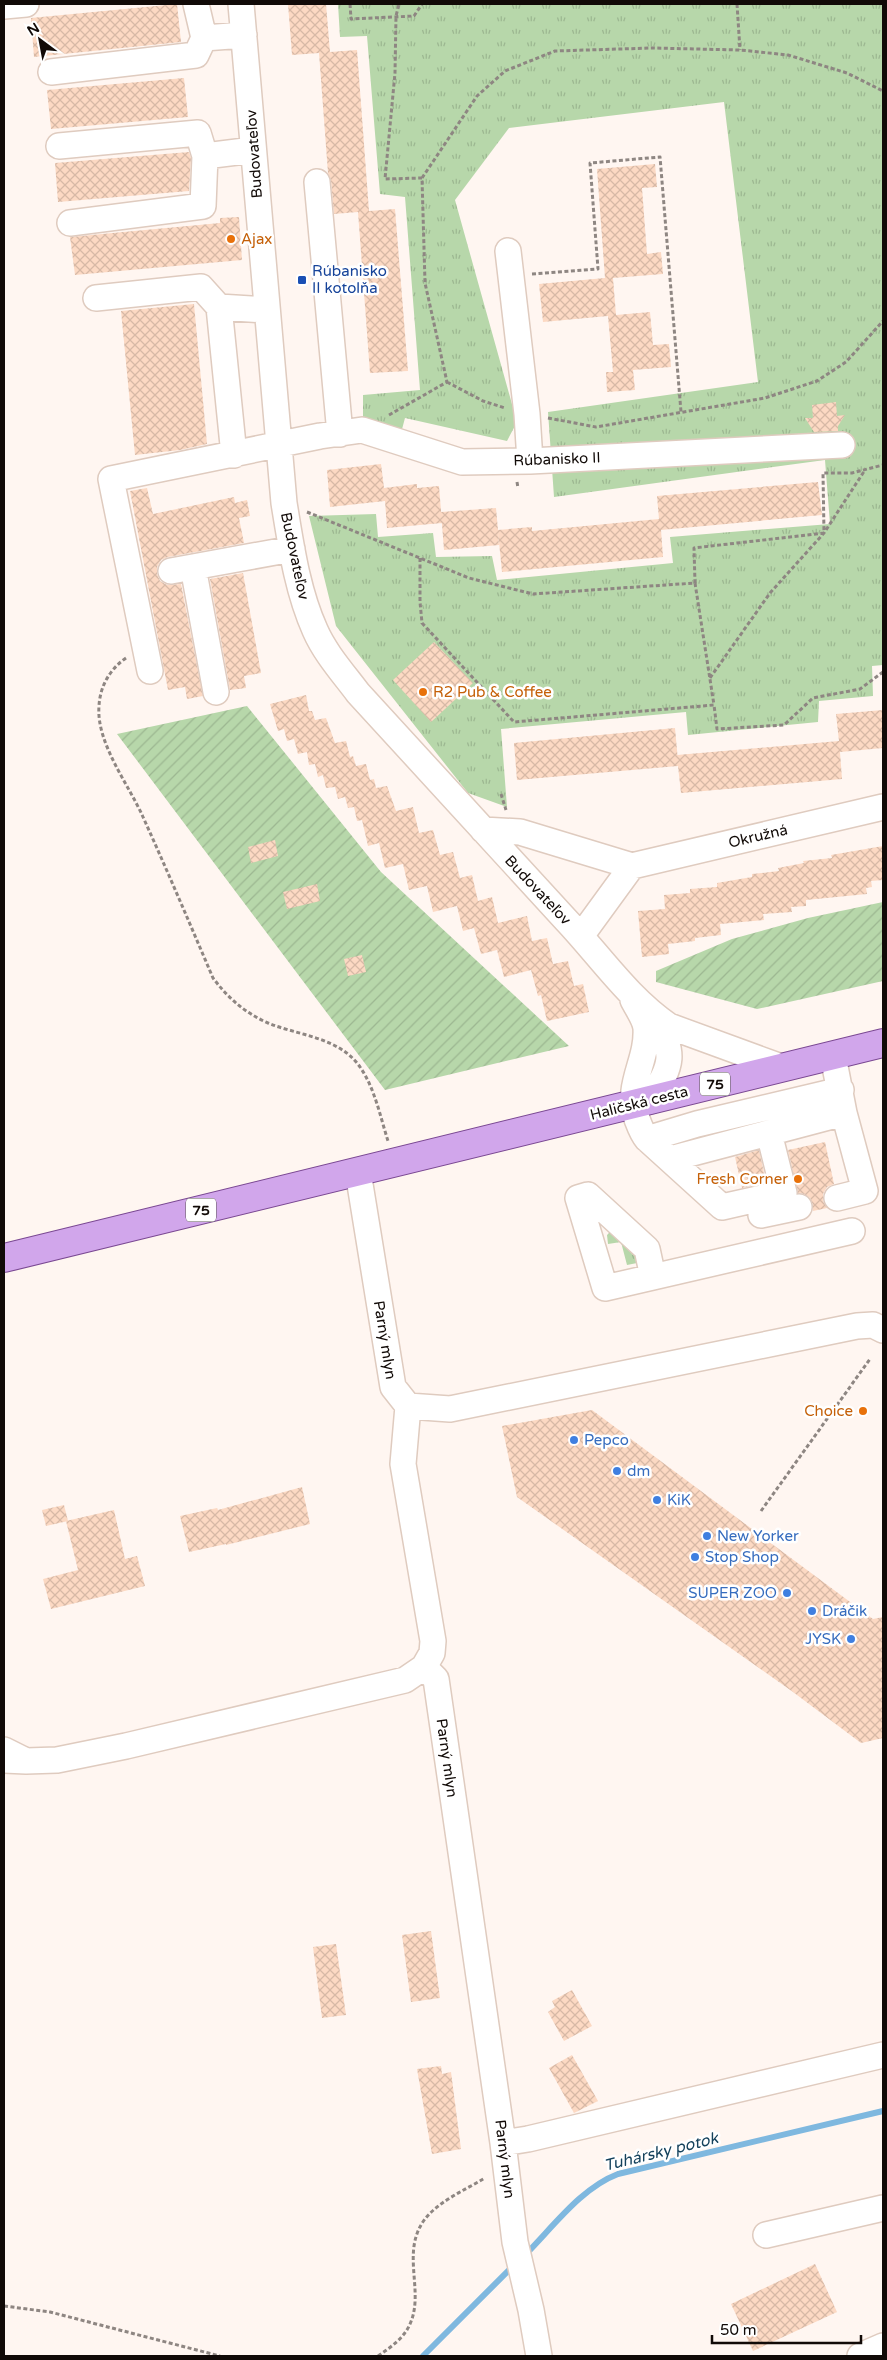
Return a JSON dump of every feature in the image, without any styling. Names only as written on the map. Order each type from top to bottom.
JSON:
[{"type":"main road","name":"Haličská cesta","points":[[395,1163],[540,1126],[883,1044]]},
{"type":"main road","name":"75","points":[[4,1258],[395,1163]]},
{"type":"street","points":[[4,6],[26,4]]},
{"type":"street","points":[[51,72],[196,56],[204,38],[196,4]]},
{"type":"street","name":"Budovateľov","points":[[241,4],[284,503],[292,549],[315,631],[330,656],[358,693],[581,936],[628,991],[654,1016],[669,1026],[781,1068]]},
{"type":"street","points":[[204,38],[244,35]]},
{"type":"street","points":[[59,146],[198,133],[205,156],[203,206],[70,223]]},
{"type":"street","points":[[205,156],[253,150]]},
{"type":"street","points":[[317,182],[351,432]]},
{"type":"street","points":[[508,251],[527,414],[530,461]]},
{"type":"street","points":[[96,298],[202,287],[219,307],[234,455]]},
{"type":"street","points":[[219,307],[266,310]]},
{"type":"street","name":"Rúbanisko II","points":[[145,645],[111,478],[234,455],[320,436],[351,432],[462,462],[530,461],[842,445]]},
{"type":"street","points":[[216,692],[182,569],[292,549]]},
{"type":"street","points":[[145,645],[150,671]]},
{"type":"street","name":"Okružná","points":[[632,866],[883,807]]},
{"type":"street","points":[[483,830],[520,832],[632,866],[581,936]]},
{"type":"street","name":"Budovateľov","points":[[628,991],[646,1027],[644,1049],[633,1088],[641,1103],[670,1064],[667,1042],[654,1016]]},
{"type":"street","points":[[833,1056],[842,1101],[865,1191],[837,1198]]},
{"type":"street","points":[[648,1139],[697,1124],[842,1101]]},
{"type":"street","points":[[670,1159],[770,1134],[842,1101]]},
{"type":"street","points":[[641,1103],[642,1133],[736,1220],[799,1207]]},
{"type":"street","points":[[722,1207],[784,1193],[770,1134]]},
{"type":"street","name":"Parný mlyn","points":[[358,1172],[393,1387],[408,1406]]},
{"type":"street","points":[[653,1277],[852,1231]]},
{"type":"street","points":[[11,1757],[57,1760],[126,1746],[405,1680],[424,1667],[432,1653],[433,1641],[403,1464],[408,1406],[450,1409],[857,1326],[873,1325],[883,1330]]},
{"type":"street","name":"Parný mlyn","points":[[424,1667],[436,1680],[504,2143],[515,2242],[539,2356]]},
{"type":"street","points":[[504,2143],[528,2139],[883,2055]]},
{"type":"street","points":[[766,2235],[883,2208]]},
{"type":"street","points":[[860,2356],[883,2346]]},
{"type":"path","points":[[350,4],[351,19],[414,16],[422,4]]},
{"type":"path","points":[[399,4],[396,16],[395,73],[385,179],[422,178]]},
{"type":"path","points":[[737,4],[740,50]]},
{"type":"path","points":[[447,382],[426,283],[422,178],[477,96],[505,71],[555,51],[652,48],[740,50],[788,55],[847,73],[883,91]]},
{"type":"path","points":[[511,276],[598,269],[590,163],[660,157],[680,412]]},
{"type":"path","points":[[447,382],[483,401],[527,414],[596,427],[765,398],[816,381],[846,362],[883,321]]},
{"type":"path","points":[[351,432],[447,382]]},
{"type":"path","points":[[824,533],[823,473],[852,473],[883,465]]},
{"type":"path","points":[[710,678],[770,593],[824,533],[866,469]]},
{"type":"path","points":[[284,503],[469,578],[533,594],[695,583]]},
{"type":"path","points":[[824,533],[694,548],[695,583],[717,729],[784,725],[813,698],[860,689],[883,672]]},
{"type":"path","points":[[420,558],[422,623],[514,722],[714,705]]},
{"type":"path","points":[[145,645],[111,670],[103,685],[98,706],[102,730],[120,776],[142,815],[213,978],[227,996],[249,1013],[268,1023],[327,1042],[347,1053],[357,1063],[368,1081],[395,1163]]},
{"type":"path","points":[[760,1511],[870,1359]]},
{"type":"path","points":[[378,2356],[399,2340],[410,2324],[414,2304],[413,2249],[425,2219],[442,2204],[488,2176],[506,2169]]},
{"type":"path","points":[[4,2306],[50,2312],[220,2356]]},
{"type":"green space","points":[[338,4],[883,4],[883,665],[872,666],[873,696],[819,701],[818,722],[688,735],[686,712],[501,729],[507,807],[468,793],[336,626],[309,516],[376,514],[378,537],[433,533],[436,557],[492,556],[497,580],[673,563],[670,537],[830,524],[825,460],[554,497],[548,412],[758,382],[724,102],[509,128],[455,200],[517,422],[507,441],[405,418],[401,433],[363,424],[363,395],[420,390],[405,197],[380,194],[367,36],[340,37]]},
{"type":"green space","points":[[247,706],[381,872],[569,1046],[385,1090],[117,734]]},
{"type":"green space","points":[[883,902],[883,981],[757,1009],[656,982],[656,971],[732,939],[808,918]]},
{"type":"green space","points":[[610,1232],[615,1232],[642,1262],[627,1265],[621,1242],[608,1244],[607,1235]]},
{"type":"building","points":[[177,4],[181,42],[34,57],[31,18]]},
{"type":"building","points":[[288,4],[326,4],[330,52],[357,50],[369,211],[395,209],[408,371],[370,373],[358,212],[334,214],[331,181],[328,173],[319,53],[292,55]]},
{"type":"building","points":[[184,78],[188,117],[51,129],[47,90]]},
{"type":"building","points":[[189,152],[191,158],[189,191],[58,202],[55,163]]},
{"type":"building","points":[[655,164],[657,187],[642,188],[647,254],[661,252],[663,274],[613,278],[616,315],[650,312],[653,345],[669,344],[671,367],[633,370],[635,390],[607,392],[606,372],[613,372],[608,316],[543,322],[539,284],[605,278],[597,169]]},
{"type":"building","points":[[239,217],[242,260],[75,275],[70,237],[220,223],[220,218]]},
{"type":"building","points":[[194,304],[207,444],[180,450],[135,455],[121,311]]},
{"type":"building","points":[[836,402],[837,416],[845,415],[838,426],[838,431],[814,432],[805,418],[813,418],[812,405]]},
{"type":"building","points":[[381,464],[384,488],[417,484],[417,488],[439,486],[442,523],[387,528],[385,501],[330,507],[327,470]]},
{"type":"building","points":[[818,482],[822,515],[661,530],[663,557],[502,572],[498,532],[499,545],[444,550],[441,512],[496,508],[498,530],[532,527],[532,531],[659,519],[657,496]]},
{"type":"building","points":[[147,488],[153,514],[234,497],[235,503],[247,500],[250,516],[239,518],[244,543],[168,557],[161,560],[157,567],[160,581],[167,585],[181,584],[203,696],[187,699],[185,687],[168,690],[130,491]]},
{"type":"building","points":[[243,573],[261,673],[244,676],[246,688],[230,690],[210,579]]},
{"type":"building","points":[[434,642],[473,683],[431,722],[393,680]]},
{"type":"building","points":[[306,695],[309,711],[312,711],[315,720],[326,718],[335,743],[346,741],[350,757],[353,756],[356,766],[366,764],[370,780],[374,779],[376,788],[387,786],[396,811],[413,807],[419,833],[433,830],[440,855],[453,852],[460,878],[472,875],[478,901],[492,897],[498,923],[527,916],[532,941],[547,938],[553,964],[568,961],[574,986],[583,984],[589,1012],[547,1021],[541,995],[538,996],[531,970],[504,977],[497,950],[481,954],[474,928],[463,931],[457,906],[433,912],[427,886],[409,890],[403,864],[385,868],[379,843],[368,846],[362,820],[357,821],[354,807],[348,808],[345,797],[338,799],[335,787],[326,788],[323,775],[318,777],[315,764],[309,765],[307,752],[298,754],[294,739],[287,741],[284,729],[278,731],[270,704]]},
{"type":"building","points":[[883,710],[883,748],[840,752],[842,779],[681,793],[678,766],[517,780],[514,743],[675,728],[677,755],[839,741],[836,714]]},
{"type":"building","points":[[275,840],[278,856],[251,863],[248,847]]},
{"type":"building","points":[[883,846],[883,880],[871,881],[872,887],[866,888],[867,894],[806,900],[806,906],[791,907],[792,912],[763,914],[764,920],[720,924],[721,935],[695,938],[695,941],[668,944],[669,954],[642,957],[638,911],[665,909],[664,895],[690,893],[690,889],[717,887],[717,883],[752,877],[752,874],[779,871],[778,868],[804,863],[803,861],[832,858],[831,855]]},
{"type":"building","points":[[317,884],[320,901],[287,909],[283,892]]},
{"type":"building","points":[[362,955],[366,972],[348,976],[344,959]]},
{"type":"building","points":[[825,1142],[834,1184],[827,1187],[823,1194],[823,1201],[827,1208],[813,1211],[810,1198],[798,1193],[788,1150]]},
{"type":"building","points":[[759,1150],[766,1182],[742,1188],[735,1157]]},
{"type":"building","name":"Stop Shop","points":[[592,1410],[873,1619],[883,1617],[883,1738],[861,1743],[793,1692],[517,1497],[502,1426]]},
{"type":"building","points":[[302,1487],[310,1524],[226,1545],[189,1552],[180,1516],[217,1508],[218,1510]]},
{"type":"building","points":[[64,1505],[68,1521],[46,1526],[42,1510]]},
{"type":"building","points":[[114,1510],[125,1559],[137,1556],[145,1586],[51,1609],[43,1579],[78,1570],[66,1521]]},
{"type":"building","points":[[431,1931],[440,1998],[411,2002],[402,1935]]},
{"type":"building","points":[[336,1944],[346,2015],[322,2018],[313,1947]]},
{"type":"building","points":[[572,1990],[592,2026],[564,2041],[548,2012],[555,2007],[552,2001]]},
{"type":"building","points":[[572,2055],[598,2101],[574,2113],[549,2068]]},
{"type":"building","points":[[441,2066],[442,2074],[451,2072],[461,2149],[432,2154],[417,2069]]},
{"type":"building","points":[[815,2264],[837,2312],[753,2351],[731,2304]]},
{"type":"waterway","name":"Tuhársky potok","points":[[525,2255],[580,2198],[605,2180],[618,2174],[883,2111]]},
{"type":"waterway","name":"Tuhársky potok","points":[[423,2356],[514,2265]]},
{"type":"place","name":"Ajax","points":[[231,239]]},
{"type":"place","name":"Rúbanisko II kotolňa","points":[[302,280]]},
{"type":"place","name":"R2 Pub & Coffee","points":[[423,692]]},
{"type":"place","name":"Fresh Corner","points":[[798,1179]]},
{"type":"place","name":"Choice","points":[[863,1411]]},
{"type":"place","name":"Pepco","points":[[574,1440]]},
{"type":"place","name":"dm","points":[[617,1471]]},
{"type":"place","name":"KiK","points":[[657,1500]]},
{"type":"place","name":"New Yorker","points":[[707,1536]]},
{"type":"place","name":"Stop Shop","points":[[695,1557]]},
{"type":"place","name":"SUPER ZOO","points":[[787,1593]]},
{"type":"place","name":"Dráčik","points":[[812,1611]]},
{"type":"place","name":"JYSK","points":[[851,1639]]}]
